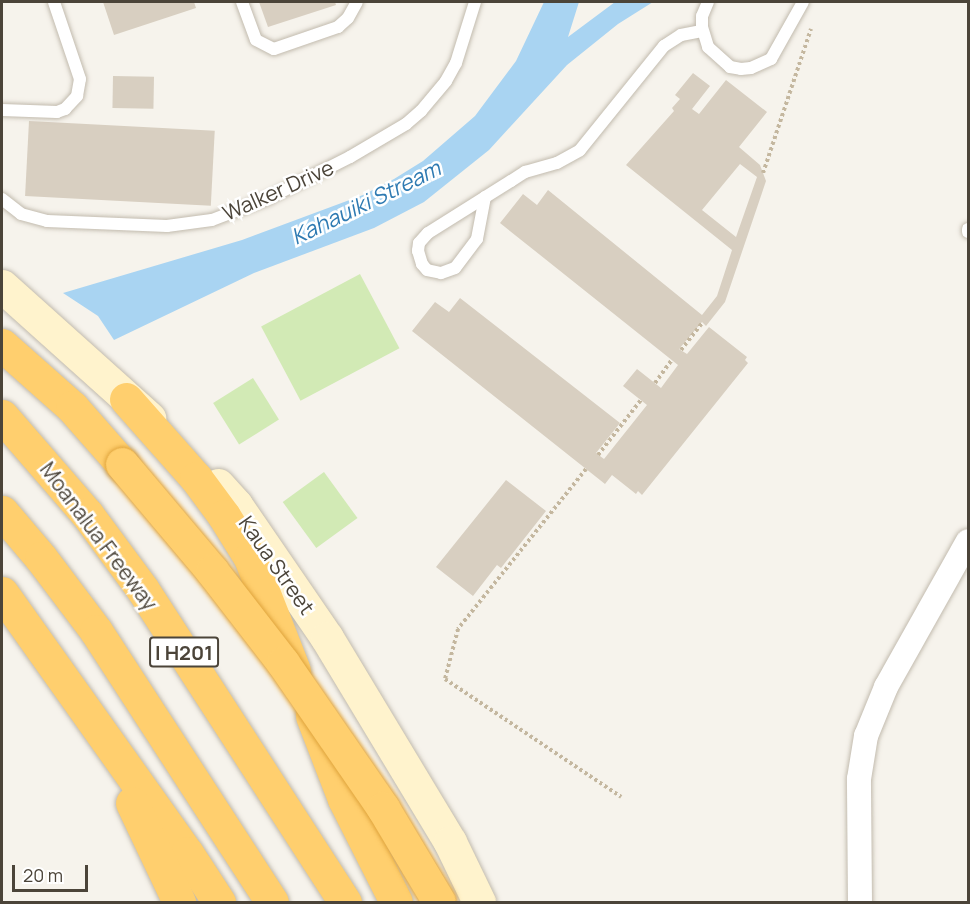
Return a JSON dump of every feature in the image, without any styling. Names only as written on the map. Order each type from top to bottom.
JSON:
[{"type":"highway","points":[[2,345],[72,407],[213,571],[283,663],[383,808],[439,903]]},
{"type":"highway","points":[[126,399],[196,478],[224,516],[250,558],[344,799],[396,903]]},
{"type":"highway","name":"Moanalua Freeway","points":[[2,416],[87,513],[143,590],[345,903]]},
{"type":"highway","name":"I H201","points":[[2,512],[41,558],[96,631],[272,903]]},
{"type":"highway","points":[[2,593],[187,853],[219,903]]},
{"type":"highway","points":[[86,710],[179,903]]},
{"type":"street","name":"Kaua Street","points":[[2,286],[126,399],[186,450],[236,505],[327,638],[374,714],[450,842],[479,903]]},
{"type":"street","points":[[860,903],[859,779],[866,736],[886,687],[969,541]]},
{"type":"lane","points":[[2,110],[57,112],[65,109],[77,96],[80,79],[54,2]]},
{"type":"lane","points":[[243,2],[256,40],[274,49],[338,27],[348,18],[357,2]]},
{"type":"lane","name":"Walker Drive","points":[[2,199],[21,214],[47,221],[167,225],[212,220],[269,198],[350,157],[406,124],[421,111],[446,81],[456,63],[475,2]]},
{"type":"lane","points":[[708,2],[702,16],[702,31],[708,46],[730,67],[751,68],[771,59],[803,2]]},
{"type":"lane","points":[[485,197],[480,231],[461,261],[448,272],[427,270],[418,258],[419,243],[423,237],[485,197],[525,172],[557,163],[580,150],[664,46],[681,35],[702,31]]},
{"type":"path","points":[[763,173],[813,23]]},
{"type":"path","points":[[681,350],[702,323]]},
{"type":"path","points":[[655,383],[672,360]]},
{"type":"path","points":[[598,454],[641,400]]},
{"type":"path","points":[[586,469],[458,629],[445,679],[621,797]]},
{"type":"green space","points":[[360,274],[399,348],[301,401],[261,327]]},
{"type":"green space","points":[[253,378],[279,420],[239,444],[213,403]]},
{"type":"green space","points":[[324,472],[358,518],[316,548],[283,502]]},
{"type":"water","name":"Kahauiki Stream","points":[[544,2],[579,2],[568,37],[615,2],[653,2],[618,24],[567,65],[489,150],[424,202],[374,228],[254,273],[114,340],[98,316],[63,293],[242,240],[363,195],[394,179],[423,161],[475,116],[516,61]]},
{"type":"building","points":[[103,2],[194,2],[196,8],[114,35]]},
{"type":"building","points":[[259,2],[335,2],[336,5],[268,27]]},
{"type":"building","points":[[693,73],[710,86],[692,109],[699,114],[726,80],[767,112],[739,147],[760,165],[766,181],[725,302],[706,326],[702,322],[679,349],[687,354],[709,327],[747,357],[745,360],[748,363],[642,495],[638,491],[636,494],[612,475],[605,484],[412,331],[435,302],[449,312],[460,298],[620,423],[596,453],[604,459],[647,405],[623,386],[637,369],[661,388],[678,365],[500,223],[523,194],[537,205],[548,190],[702,315],[717,296],[732,250],[626,165],[674,111],[672,108],[680,99],[675,95]],"holes":[[[740,164],[757,177],[736,237],[702,210]]]},
{"type":"building","points":[[113,76],[154,77],[153,109],[112,108]]},
{"type":"building","points":[[29,121],[215,131],[211,206],[25,196]]},
{"type":"building","points":[[506,480],[546,511],[501,568],[497,565],[473,596],[436,567]]}]
